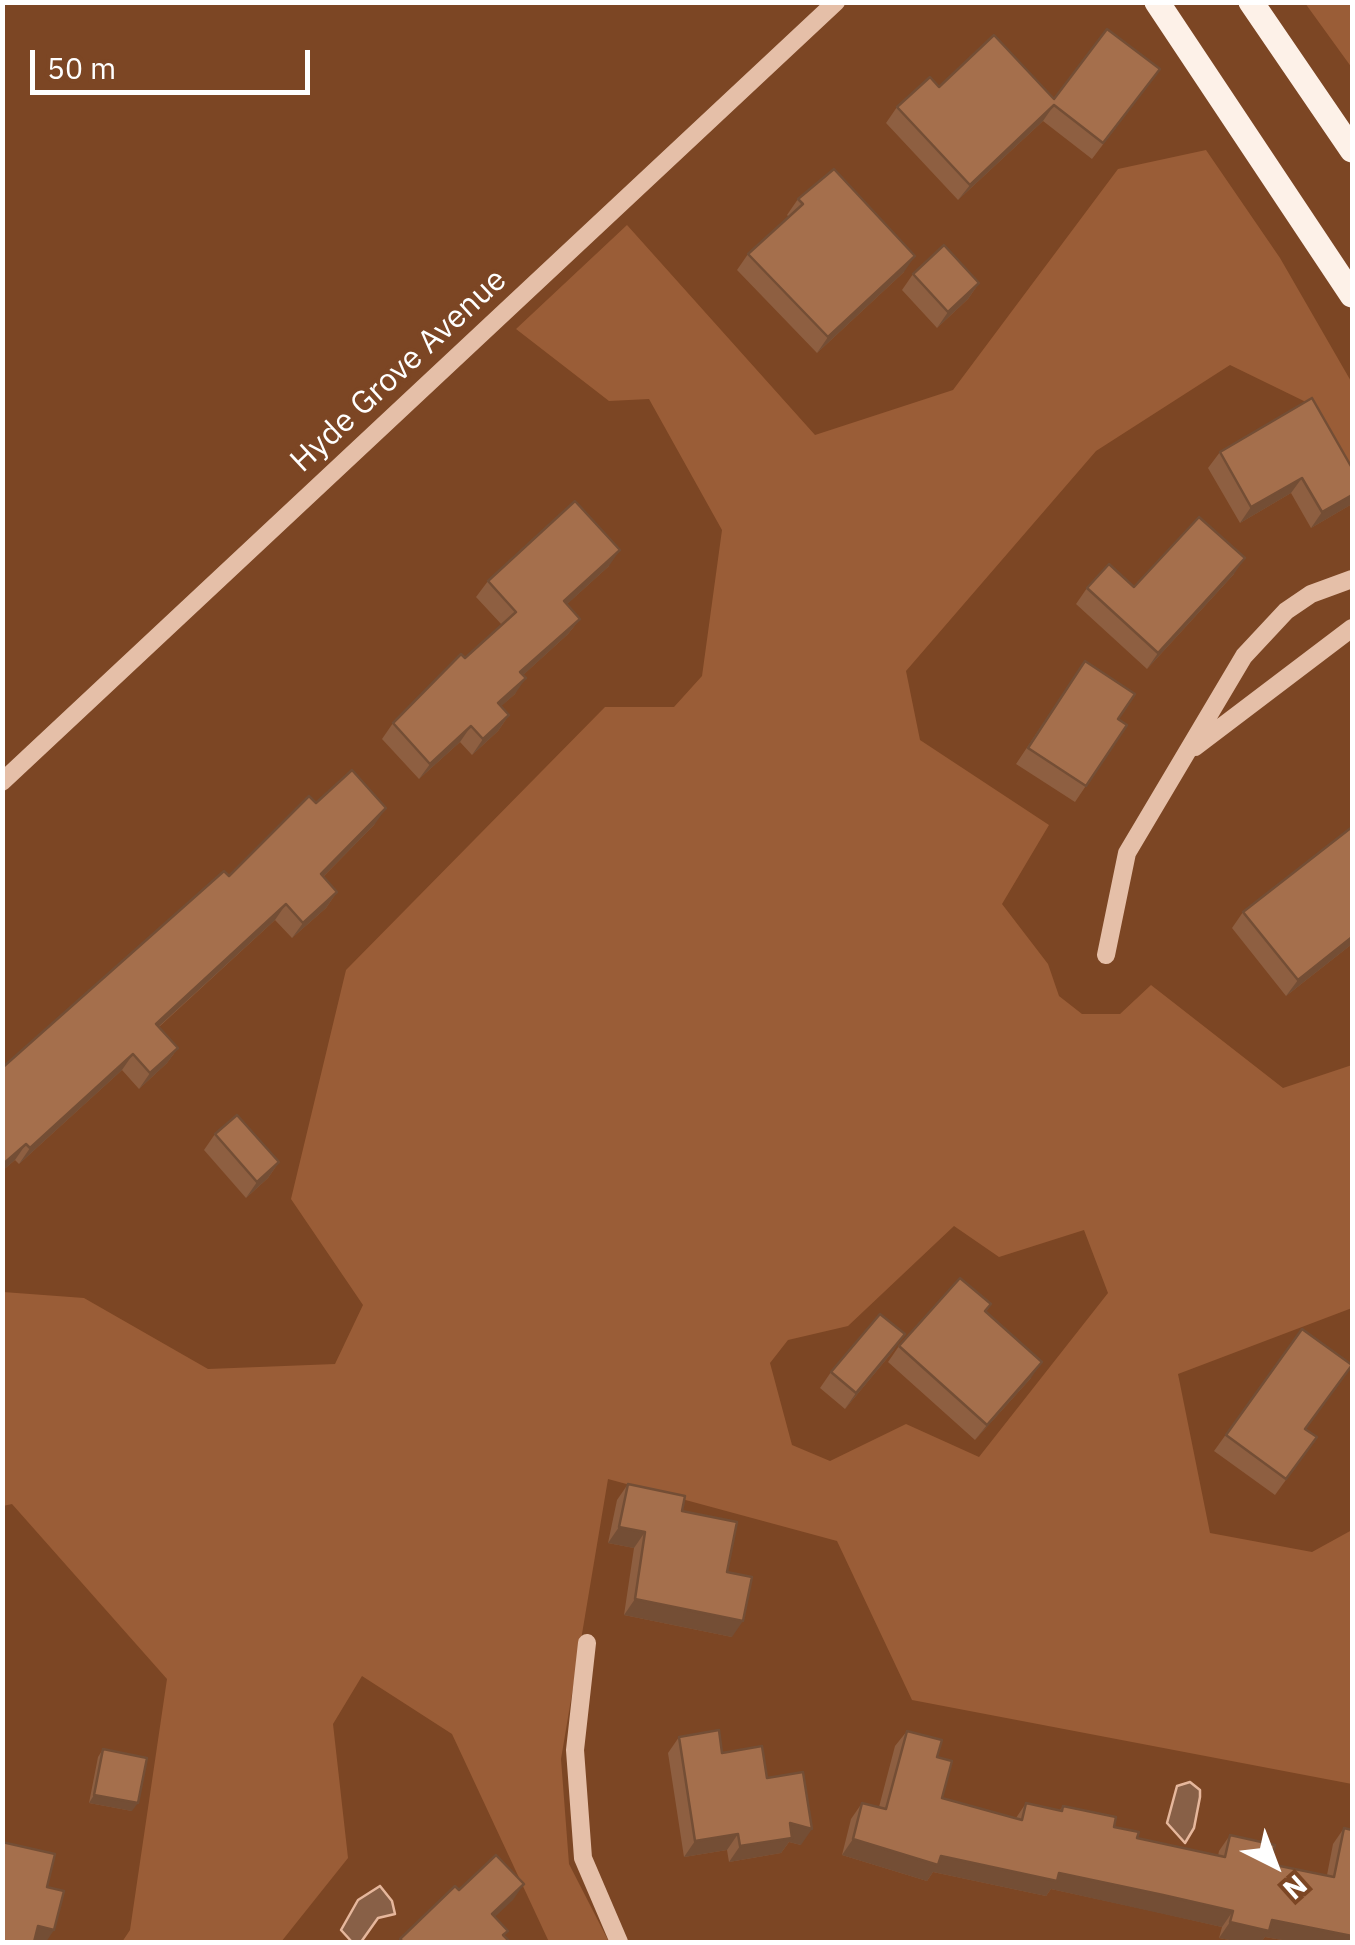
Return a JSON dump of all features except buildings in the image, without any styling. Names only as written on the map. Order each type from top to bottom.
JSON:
[{"type":"main road","points":[[1157,2],[1352,295]]},
{"type":"main road","points":[[1250,2],[1352,150]]},
{"type":"street","name":"Hyde Grove Avenue","points":[[2,782],[836,2]]},
{"type":"street","points":[[1106,955],[1127,853],[1244,656],[1286,612],[1311,594],[1352,579]]},
{"type":"street","points":[[1186,753],[1352,628]]},
{"type":"street","points":[[587,1643],[576,1750],[583,1858],[619,1942]]},
{"type":"shaded area","points":[[1305,3],[1352,3],[1352,68]]},
{"type":"shaded area","points":[[1206,150],[1280,258],[1352,383],[1352,475],[1308,403],[1230,365],[1096,451],[906,671],[920,740],[1049,825],[1002,904],[1048,964],[1059,996],[1082,1014],[1120,1014],[1151,985],[1283,1088],[1352,1065],[1352,1308],[1178,1374],[1210,1533],[1312,1552],[1352,1530],[1352,1784],[912,1700],[837,1541],[608,1479],[561,1759],[569,1864],[609,1942],[549,1942],[452,1734],[362,1676],[333,1724],[348,1858],[281,1942],[122,1942],[130,1930],[167,1679],[12,1504],[3,1506],[3,1292],[84,1298],[208,1369],[335,1364],[363,1305],[291,1199],[346,970],[605,707],[674,707],[702,676],[722,530],[649,399],[609,401],[516,329],[627,225],[815,435],[953,390],[1118,169]],"holes":[[[954,1226],[999,1257],[1084,1230],[1108,1293],[979,1457],[906,1424],[830,1461],[792,1445],[770,1363],[788,1340],[848,1326]]]},
{"type":"shaded area","points":[[1190,1782],[1200,1790],[1200,1797],[1194,1828],[1185,1843],[1167,1823],[1177,1786]]},
{"type":"shaded area","points":[[380,1886],[392,1901],[395,1914],[378,1918],[361,1942],[352,1942],[341,1930],[358,1900]]}]
